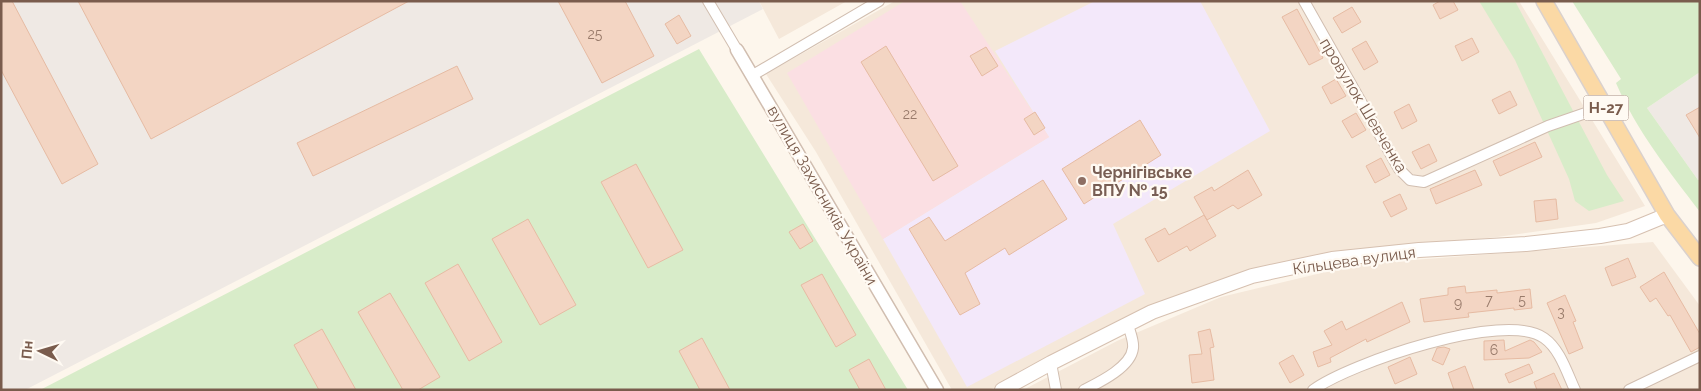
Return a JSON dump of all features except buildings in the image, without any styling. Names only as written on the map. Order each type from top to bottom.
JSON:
[{"type":"main road","name":"Н-27","points":[[1544,1],[1667,215],[1700,258]]},
{"type":"main road","name":"Кільцева вулиця","points":[[1002,390],[1152,312],[1252,276],[1332,259],[1419,250],[1526,244],[1600,236],[1628,231],[1667,215]]},
{"type":"street","name":"вулиця Захисників України","points":[[708,1],[937,390]]},
{"type":"street","points":[[753,75],[879,1]]},
{"type":"street","name":"провулок Шевченка","points":[[1304,1],[1399,169],[1410,180],[1424,182],[1548,126],[1606,106]]},
{"type":"street","points":[[1084,390],[1104,380],[1128,361],[1134,348],[1128,325]]},
{"type":"street","points":[[1313,390],[1330,378],[1356,367],[1422,344],[1483,332],[1525,330],[1544,338],[1556,350],[1575,390]]},
{"type":"street","points":[[1628,390],[1700,356]]},
{"type":"street","points":[[1051,363],[1056,390]]},
{"type":"shaded area","points":[[1,1],[759,1],[763,9],[25,390],[1,390]]},
{"type":"shaded area","points":[[759,1],[847,1],[779,39]]},
{"type":"shaded area","points":[[895,1],[1519,1],[1645,206],[1596,223],[1497,237],[1343,253],[1218,282],[989,390],[952,390],[816,152],[766,74]]},
{"type":"shaded area","points":[[905,1],[960,1],[1049,137],[883,239],[787,73]]},
{"type":"shaded area","name":"Чернігівське ВПУ № 15","points":[[1095,1],[1200,1],[1270,131],[1113,224],[1145,294],[967,387],[883,239],[1049,137],[995,51]]},
{"type":"shaded area","points":[[1700,72],[1700,179],[1698,180],[1647,108]]},
{"type":"shaded area","points":[[1653,242],[1700,306],[1700,390],[1023,390],[1117,341],[1221,297],[1359,264]]},
{"type":"green space","points":[[1479,1],[1515,1],[1607,175],[1624,201],[1589,211],[1575,201],[1569,179],[1515,60]]},
{"type":"green space","points":[[1572,1],[1700,1],[1700,72],[1647,108],[1698,180],[1700,179],[1700,212],[1643,134],[1616,83],[1621,79]]},
{"type":"green space","points":[[699,49],[908,390],[40,390]]},
{"type":"place","name":"Чернігівське ВПУ № 15","points":[[1082,181]]}]
